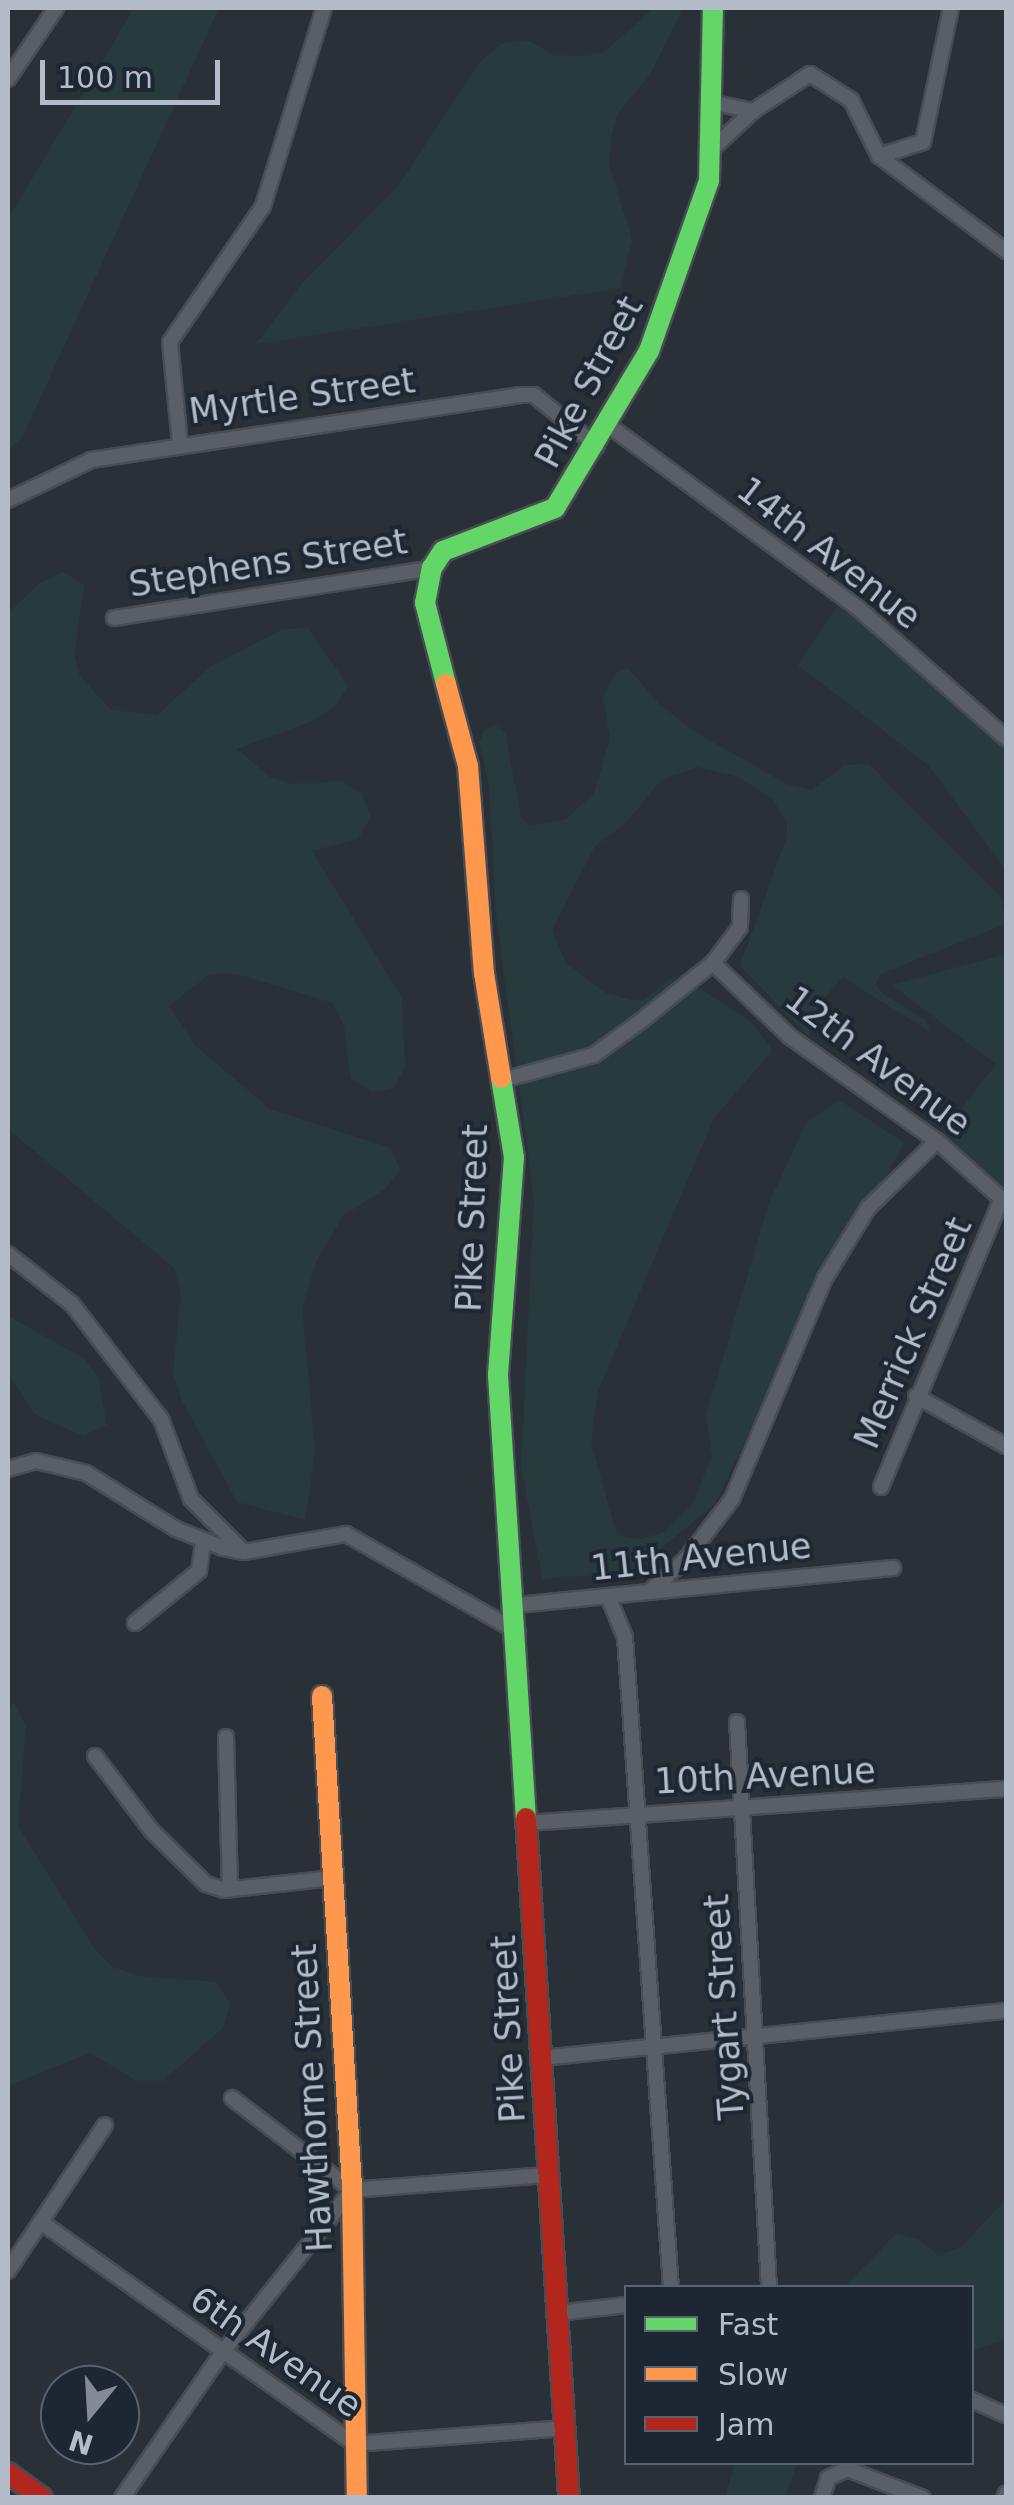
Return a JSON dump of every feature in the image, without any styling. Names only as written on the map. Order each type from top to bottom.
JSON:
[{"type":"main road","name":"Pike Street","points":[[570,2498],[518,1632],[498,1375],[514,1157],[484,973],[468,766],[426,619],[432,568],[458,543],[515,528],[555,508],[608,425],[674,291],[712,149],[713,8]]},
{"type":"main road","name":"Hawthorne Street","points":[[322,1696],[352,2190],[357,2498]]},
{"type":"main road","points":[[8,2472],[42,2498]]},
{"type":"street","points":[[8,79],[56,8]]},
{"type":"street","points":[[180,444],[170,342],[262,206],[324,8]]},
{"type":"street","points":[[879,156],[923,142],[950,8]]},
{"type":"street","points":[[712,149],[754,112],[810,74],[851,100],[879,156],[1006,251]]},
{"type":"street","points":[[710,102],[754,112]]},
{"type":"street","name":"Myrtle Street","points":[[8,500],[91,460],[534,395],[596,446]]},
{"type":"street","name":"14th Avenue","points":[[608,425],[858,609],[1006,738]]},
{"type":"street","name":"Stephens Street","points":[[114,618],[432,568]]},
{"type":"street","points":[[503,1080],[594,1055],[712,963],[740,926],[741,899]]},
{"type":"street","name":"12th Avenue","points":[[712,963],[788,1036],[937,1142],[994,1190],[1003,1203]]},
{"type":"street","points":[[649,1592],[686,1558],[732,1499],[825,1278],[868,1208],[937,1142]]},
{"type":"street","name":"Merrick Street","points":[[881,1487],[916,1396],[1003,1203]]},
{"type":"street","points":[[8,1254],[72,1304],[161,1419],[198,1510],[244,1552]]},
{"type":"street","points":[[916,1396],[1006,1446]]},
{"type":"street","points":[[8,1468],[36,1461],[86,1473],[203,1541],[223,1548],[244,1552],[346,1534],[518,1632]]},
{"type":"street","points":[[135,1623],[199,1571],[203,1541]]},
{"type":"street","name":"11th Avenue","points":[[516,1605],[892,1568]]},
{"type":"street","points":[[608,1596],[625,1637],[671,2285]]},
{"type":"street","name":"Tygart Street","points":[[737,1722],[771,2285]]},
{"type":"street","points":[[226,1736],[230,1889]]},
{"type":"street","points":[[95,1756],[152,1831],[206,1884],[230,1889],[333,1878]]},
{"type":"street","name":"10th Avenue","points":[[528,1823],[1006,1789]]},
{"type":"street","points":[[541,2058],[758,2040],[1006,2011]]},
{"type":"street","points":[[232,2098],[352,2190],[549,2174]]},
{"type":"street","points":[[8,2271],[105,2125]]},
{"type":"street","points":[[122,2498],[222,2353],[352,2190]]},
{"type":"street","name":"6th Avenue","points":[[41,2222],[354,2444],[565,2428]]},
{"type":"street","points":[[558,2313],[624,2306]]},
{"type":"street","points":[[974,2401],[1006,2415]]},
{"type":"street","points":[[822,2498],[828,2478],[847,2469],[923,2498]]},
{"type":"green space","points":[[134,8],[219,8],[22,438],[8,450],[8,219]]},
{"type":"green space","points":[[654,8],[683,8],[650,75],[617,114],[611,139],[609,165],[632,238],[621,288],[256,344],[302,283],[399,185],[478,64],[501,44],[528,40],[551,54],[578,56],[604,52]]},
{"type":"green space","points":[[63,572],[84,585],[74,654],[80,676],[110,709],[157,715],[210,667],[283,629],[308,628],[348,686],[335,707],[313,721],[237,749],[270,777],[292,784],[341,781],[362,794],[371,817],[358,839],[312,851],[402,998],[405,1067],[394,1088],[372,1092],[351,1078],[344,1026],[333,1003],[237,974],[210,974],[169,1006],[195,1045],[270,1109],[391,1148],[400,1170],[385,1189],[343,1216],[317,1260],[302,1307],[315,1450],[305,1520],[237,1502],[182,1401],[173,1372],[181,1293],[174,1268],[8,1129],[8,613],[40,583]]},
{"type":"green space","points":[[843,597],[1006,738],[1006,870],[928,765],[798,665]]},
{"type":"green space","points":[[628,668],[660,705],[700,735],[787,784],[812,790],[844,765],[869,764],[1000,896],[1006,924],[881,974],[875,985],[926,1020],[930,1032],[843,977],[817,1006],[809,1037],[740,966],[787,836],[787,822],[772,799],[738,777],[697,767],[660,781],[627,822],[595,846],[552,930],[566,963],[606,993],[631,1000],[644,1000],[674,976],[686,980],[749,1020],[773,1050],[714,1118],[598,1391],[591,1443],[617,1535],[641,1539],[664,1532],[693,1503],[712,1456],[706,1415],[769,1203],[806,1123],[839,1100],[904,1143],[778,1373],[715,1504],[631,1573],[542,1579],[521,1466],[534,1199],[496,913],[489,785],[479,743],[484,730],[495,725],[505,732],[521,818],[530,826],[566,819],[594,793],[610,739],[603,697],[616,673]]},
{"type":"green space","points":[[1006,954],[1006,1190],[994,1189],[937,1141],[996,1064],[892,985]]},
{"type":"green space","points":[[8,1316],[85,1359],[99,1378],[107,1425],[83,1436],[34,1414],[8,1372]]},
{"type":"green space","points":[[14,1703],[26,1726],[18,1826],[96,1951],[113,1967],[139,1976],[216,1982],[230,2004],[223,2028],[163,2081],[137,2081],[90,2053],[8,2086],[8,1708]]},
{"type":"green space","points":[[1006,2199],[1006,2339],[974,2350],[974,2285],[846,2285],[896,2234],[920,2240],[938,2255],[961,2247]]},
{"type":"green space","points":[[734,2465],[796,2465],[785,2497],[725,2497]]},
{"type":"traffic: fast","points":[[446,684],[425,603],[432,568],[443,551],[555,508],[649,351],[709,181],[713,8]]},
{"type":"traffic: fast","points":[[501,1078],[514,1157],[498,1375],[526,1818]]},
{"type":"traffic: slow","points":[[446,684],[468,766],[484,973],[501,1078]]},
{"type":"traffic: slow","points":[[322,1696],[352,2190],[357,2498]]},
{"type":"traffic: jam","points":[[526,1818],[569,2498]]},
{"type":"traffic: jam","points":[[8,2473],[42,2498]]}]
